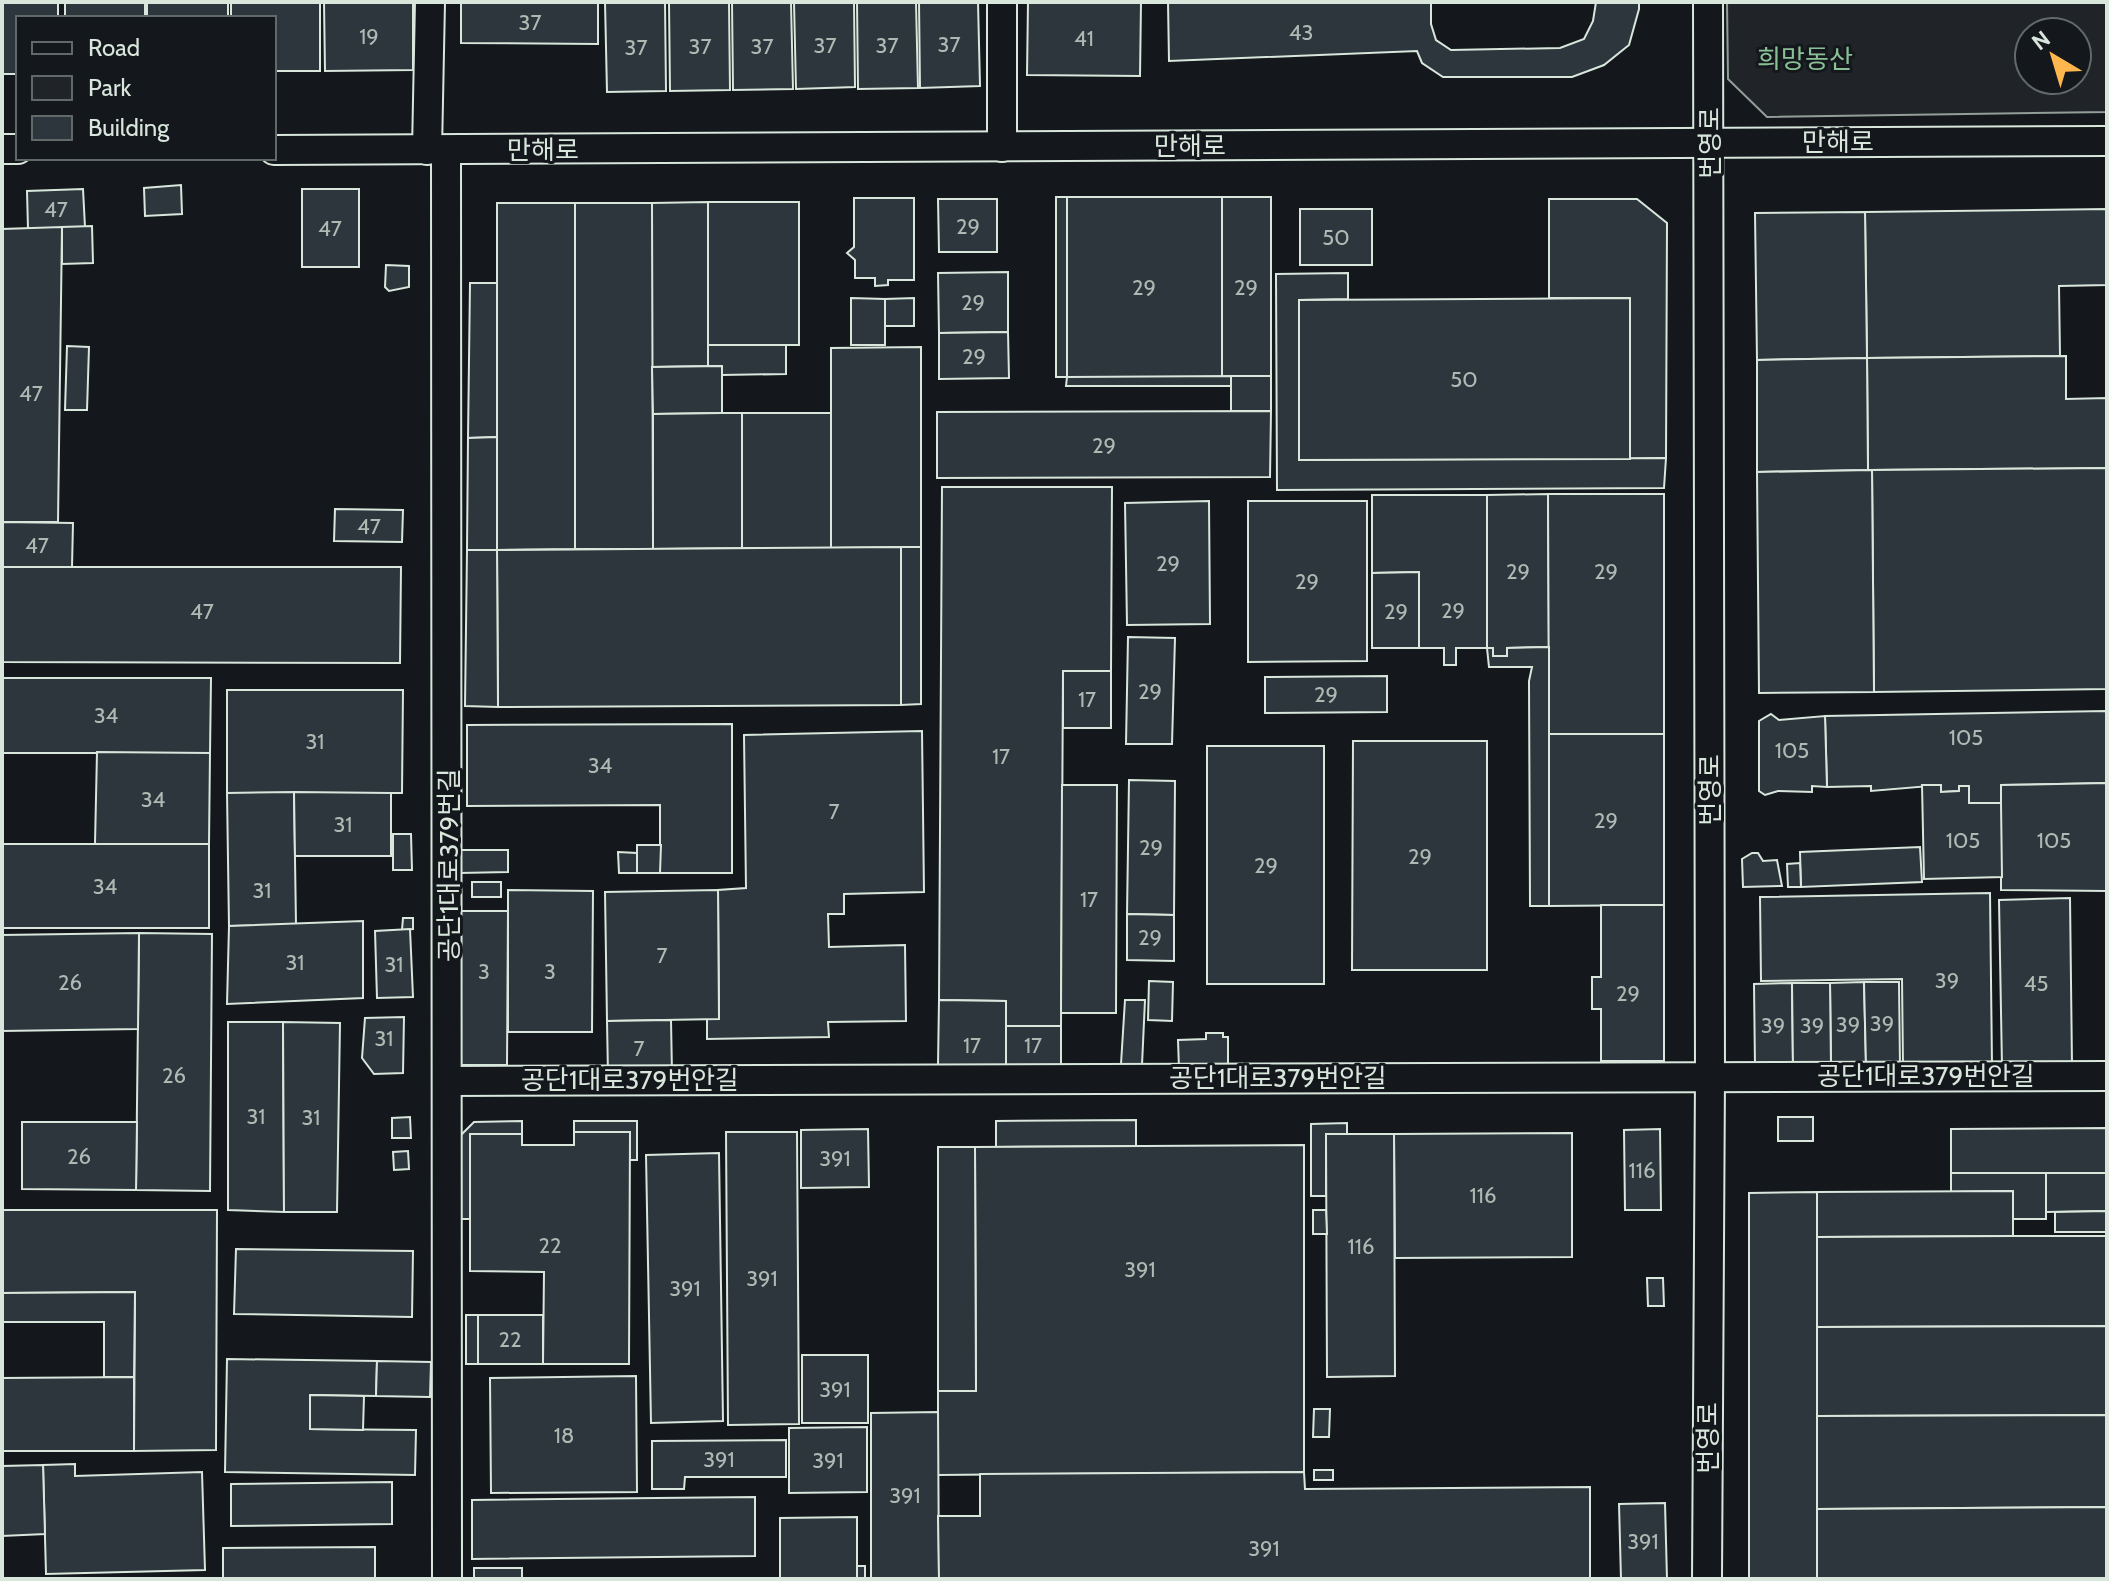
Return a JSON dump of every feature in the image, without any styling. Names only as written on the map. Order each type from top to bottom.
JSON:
[{"type":"street","name":"공단1대로379번길","points":[[430,2],[436,150],[449,1081],[447,1579]]},
{"type":"street","points":[[1002,2],[1002,147]]},
{"type":"street","name":"번영로","points":[[1707,1579],[1710,1077],[1708,2]]},
{"type":"street","name":"만해로","points":[[276,150],[2107,141]]},
{"type":"street","name":"공단1대로379번안길","points":[[449,1081],[2107,1076]]},
{"type":"green space","name":"희망동산","points":[[1727,2],[2107,2],[2107,112],[1767,117],[1728,79]]},
{"type":"building","points":[[2,2],[58,2],[58,16],[16,16],[16,74],[2,74]]},
{"type":"building","points":[[65,2],[145,2],[145,16],[65,16]]},
{"type":"building","points":[[147,2],[228,2],[228,16],[147,16]]},
{"type":"building","points":[[231,2],[320,2],[320,71],[276,71],[276,16],[231,16]]},
{"type":"building","points":[[324,2],[413,2],[413,70],[325,71]]},
{"type":"building","points":[[461,2],[598,2],[598,44],[461,43]]},
{"type":"building","points":[[605,2],[665,2],[666,91],[607,92]]},
{"type":"building","points":[[669,2],[729,2],[730,90],[670,91]]},
{"type":"building","points":[[732,2],[791,2],[793,89],[733,90]]},
{"type":"building","points":[[794,2],[854,2],[855,87],[796,89]]},
{"type":"building","points":[[857,2],[916,2],[918,88],[858,89]]},
{"type":"building","points":[[919,2],[978,2],[980,86],[920,88]]},
{"type":"building","points":[[1028,2],[1141,2],[1140,76],[1027,75]]},
{"type":"building","points":[[1168,2],[1431,2],[1431,24],[1436,40],[1451,50],[1560,48],[1584,39],[1593,21],[1596,2],[1639,2],[1639,9],[1629,45],[1604,65],[1572,77],[1443,77],[1422,63],[1417,51],[1169,61]]},
{"type":"building","points":[[181,185],[182,214],[145,216],[144,188]]},
{"type":"building","points":[[83,189],[85,227],[28,229],[27,191]]},
{"type":"building","points":[[302,189],[359,189],[359,267],[302,267]]},
{"type":"building","points":[[1056,197],[1067,197],[1067,377],[1056,377]]},
{"type":"building","points":[[1067,197],[1222,197],[1222,377],[1067,377]]},
{"type":"building","points":[[1222,197],[1271,197],[1271,376],[1222,377]]},
{"type":"building","points":[[854,198],[914,198],[914,280],[888,280],[888,285],[875,286],[875,278],[855,278],[855,260],[847,253],[854,247]]},
{"type":"building","points":[[938,199],[997,199],[997,252],[939,252]]},
{"type":"building","points":[[1549,199],[1637,199],[1667,223],[1666,458],[1630,459],[1630,298],[1549,298]]},
{"type":"building","points":[[708,202],[799,202],[799,345],[708,345]]},
{"type":"building","points":[[708,202],[708,366],[652,367],[652,203]]},
{"type":"building","points":[[497,203],[575,203],[575,549],[497,550]]},
{"type":"building","points":[[575,203],[652,203],[653,549],[575,549]]},
{"type":"building","points":[[1300,209],[1372,209],[1372,265],[1300,265]]},
{"type":"building","points":[[2107,209],[2107,285],[2059,286],[2060,356],[1867,358],[1865,212]]},
{"type":"building","points":[[1865,212],[1867,358],[1757,360],[1755,213]]},
{"type":"building","points":[[92,226],[93,263],[62,264],[62,227]]},
{"type":"building","points":[[62,227],[58,522],[2,522],[2,229]]},
{"type":"building","points":[[386,265],[409,266],[409,287],[389,291],[385,287]]},
{"type":"building","points":[[1008,272],[1008,332],[939,333],[938,273]]},
{"type":"building","points":[[1348,273],[1348,299],[1299,300],[1299,460],[1666,458],[1664,488],[1277,490],[1276,274]]},
{"type":"building","points":[[470,283],[497,283],[497,437],[468,438]]},
{"type":"building","points":[[851,298],[885,299],[885,345],[851,345]]},
{"type":"building","points":[[914,298],[914,326],[885,326],[885,299]]},
{"type":"building","points":[[1630,298],[1630,459],[1299,460],[1299,300]]},
{"type":"building","points":[[1008,332],[1009,378],[939,379],[939,333]]},
{"type":"building","points":[[708,345],[786,345],[786,374],[722,375],[722,366],[708,366]]},
{"type":"building","points":[[67,346],[89,347],[87,410],[65,410]]},
{"type":"building","points":[[921,347],[921,547],[831,548],[831,348]]},
{"type":"building","points":[[2066,356],[2066,399],[2107,398],[2107,468],[1868,470],[1867,358]]},
{"type":"building","points":[[1867,358],[1868,470],[1757,472],[1757,360]]},
{"type":"building","points":[[722,366],[722,413],[653,414],[652,367]]},
{"type":"building","points":[[1231,376],[1231,386],[1066,386],[1067,377]]},
{"type":"building","points":[[1231,376],[1271,376],[1271,411],[1231,411]]},
{"type":"building","points":[[1271,411],[1270,477],[937,478],[937,412]]},
{"type":"building","points":[[742,413],[742,548],[653,549],[653,414]]},
{"type":"building","points":[[742,413],[831,413],[831,548],[742,548]]},
{"type":"building","points":[[497,437],[497,550],[467,550],[468,438]]},
{"type":"building","points":[[2107,468],[2107,689],[1874,692],[1872,470]]},
{"type":"building","points":[[1872,470],[1874,692],[1759,693],[1757,472]]},
{"type":"building","points":[[942,487],[1112,487],[1111,671],[1063,671],[1061,1026],[1006,1026],[1006,1001],[939,1000]]},
{"type":"building","points":[[1548,494],[1549,647],[1507,648],[1507,656],[1493,656],[1493,648],[1487,648],[1487,495]]},
{"type":"building","points":[[1548,494],[1664,494],[1664,734],[1549,734]]},
{"type":"building","points":[[1372,495],[1487,495],[1487,648],[1456,648],[1456,665],[1444,665],[1444,648],[1419,648],[1419,572],[1372,573]]},
{"type":"building","points":[[1209,501],[1210,624],[1127,625],[1125,503]]},
{"type":"building","points":[[1248,501],[1367,501],[1367,661],[1248,662]]},
{"type":"building","points":[[335,509],[403,510],[402,542],[334,541]]},
{"type":"building","points":[[2,522],[73,523],[72,567],[2,567]]},
{"type":"building","points":[[901,547],[921,547],[921,704],[901,705]]},
{"type":"building","points":[[901,547],[901,705],[498,707],[497,550]]},
{"type":"building","points":[[467,550],[497,550],[498,707],[465,706]]},
{"type":"building","points":[[3,567],[401,567],[400,663],[2,662]]},
{"type":"building","points":[[1419,572],[1419,648],[1372,648],[1372,573]]},
{"type":"building","points":[[1128,637],[1175,638],[1172,744],[1126,744]]},
{"type":"building","points":[[1549,647],[1549,906],[1530,906],[1529,681],[1532,667],[1489,667],[1487,648],[1493,648],[1493,656],[1507,656],[1507,648]]},
{"type":"building","points":[[1063,671],[1111,671],[1111,728],[1063,728]]},
{"type":"building","points":[[1387,676],[1387,712],[1265,713],[1265,677]]},
{"type":"building","points":[[2,678],[211,678],[210,753],[2,753]]},
{"type":"building","points":[[227,690],[403,690],[402,793],[227,793]]},
{"type":"building","points":[[2106,711],[2107,783],[2001,785],[2001,803],[1969,803],[1969,786],[1959,786],[1959,791],[1941,792],[1941,785],[1871,791],[1871,786],[1827,787],[1825,716]]},
{"type":"building","points":[[1771,714],[1779,720],[1825,716],[1827,787],[1812,786],[1812,792],[1778,791],[1765,795],[1759,791],[1759,721]]},
{"type":"building","points":[[732,724],[732,873],[660,873],[660,805],[467,806],[467,725]]},
{"type":"building","points":[[922,731],[924,892],[844,894],[844,914],[828,914],[829,947],[905,945],[906,1021],[828,1022],[829,1037],[707,1039],[707,1019],[719,1019],[718,890],[746,888],[744,735]]},
{"type":"building","points":[[1549,734],[1664,734],[1664,905],[1549,906]]},
{"type":"building","points":[[1353,741],[1487,741],[1487,970],[1352,970]]},
{"type":"building","points":[[1207,746],[1324,746],[1324,984],[1207,984]]},
{"type":"building","points":[[97,752],[210,753],[209,844],[95,844]]},
{"type":"building","points":[[1129,780],[1175,781],[1174,915],[1127,914]]},
{"type":"building","points":[[2107,783],[2107,891],[2001,890],[2001,785]]},
{"type":"building","points":[[1062,785],[1117,785],[1116,1013],[1061,1013]]},
{"type":"building","points":[[1922,785],[1941,785],[1941,792],[1959,791],[1959,786],[1969,786],[1969,803],[2001,803],[2002,877],[1924,879]]},
{"type":"building","points":[[294,792],[296,925],[229,926],[227,793]]},
{"type":"building","points":[[294,792],[391,793],[391,856],[295,856]]},
{"type":"building","points":[[393,834],[411,834],[412,870],[393,870]]},
{"type":"building","points":[[2,844],[209,844],[209,928],[2,928]]},
{"type":"building","points":[[637,845],[661,845],[660,873],[637,873]]},
{"type":"building","points":[[1920,847],[1922,882],[1801,887],[1800,852]]},
{"type":"building","points":[[459,850],[508,850],[508,872],[460,873]]},
{"type":"building","points":[[618,852],[637,853],[637,873],[619,873]]},
{"type":"building","points":[[1758,853],[1763,861],[1777,860],[1782,886],[1743,887],[1742,859]]},
{"type":"building","points":[[1800,863],[1801,887],[1788,887],[1787,864]]},
{"type":"building","points":[[472,882],[501,882],[501,897],[472,897]]},
{"type":"building","points":[[508,890],[593,891],[592,1032],[508,1032]]},
{"type":"building","points":[[718,890],[719,1019],[607,1021],[605,892]]},
{"type":"building","points":[[1990,893],[1992,1066],[1903,1067],[1902,979],[1761,981],[1760,897]]},
{"type":"building","points":[[2070,898],[2072,1065],[2002,1067],[1999,900]]},
{"type":"building","points":[[1601,905],[1664,905],[1664,1061],[1601,1061],[1601,1009],[1592,1009],[1592,977],[1601,977]]},
{"type":"building","points":[[461,911],[508,911],[507,1065],[460,1065]]},
{"type":"building","points":[[1127,914],[1174,915],[1174,961],[1127,960]]},
{"type":"building","points":[[403,918],[413,918],[413,929],[402,930]]},
{"type":"building","points":[[363,921],[363,998],[227,1004],[229,926]]},
{"type":"building","points":[[410,929],[413,997],[377,998],[375,931]]},
{"type":"building","points":[[139,933],[212,934],[210,1191],[136,1190]]},
{"type":"building","points":[[139,933],[138,1029],[2,1031],[2,935]]},
{"type":"building","points":[[1149,981],[1173,982],[1172,1021],[1148,1020]]},
{"type":"building","points":[[1864,982],[1866,1065],[1831,1066],[1830,983]]},
{"type":"building","points":[[1864,982],[1899,982],[1900,1065],[1866,1065]]},
{"type":"building","points":[[1792,983],[1793,1067],[1755,1067],[1754,984]]},
{"type":"building","points":[[1792,983],[1830,983],[1831,1066],[1793,1067]]},
{"type":"building","points":[[939,1000],[1006,1001],[1006,1065],[938,1065]]},
{"type":"building","points":[[1125,1000],[1145,1000],[1142,1065],[1121,1064]]},
{"type":"building","points":[[404,1017],[403,1073],[374,1074],[362,1058],[365,1018]]},
{"type":"building","points":[[671,1020],[672,1074],[608,1075],[607,1021]]},
{"type":"building","points":[[228,1022],[283,1022],[284,1212],[228,1210]]},
{"type":"building","points":[[283,1022],[340,1023],[337,1212],[284,1212]]},
{"type":"building","points":[[1006,1026],[1061,1026],[1061,1065],[1006,1065]]},
{"type":"building","points":[[1206,1033],[1223,1033],[1223,1037],[1228,1037],[1228,1068],[1179,1069],[1178,1040],[1206,1039]]},
{"type":"building","points":[[410,1117],[411,1138],[392,1138],[392,1118]]},
{"type":"building","points":[[1778,1117],[1813,1117],[1813,1141],[1778,1141]]},
{"type":"building","points":[[1136,1120],[1136,1146],[996,1147],[996,1121]]},
{"type":"building","points":[[522,1121],[522,1134],[470,1134],[470,1219],[460,1219],[460,1136],[474,1122]]},
{"type":"building","points":[[574,1121],[637,1121],[637,1160],[630,1160],[630,1132],[574,1132]]},
{"type":"building","points":[[22,1122],[137,1122],[136,1190],[22,1189]]},
{"type":"building","points":[[1347,1123],[1347,1135],[1326,1134],[1326,1196],[1311,1196],[1311,1124]]},
{"type":"building","points":[[2107,1128],[2107,1173],[1951,1173],[1951,1129]]},
{"type":"building","points":[[868,1129],[869,1187],[801,1188],[801,1130]]},
{"type":"building","points":[[1660,1129],[1661,1210],[1625,1210],[1624,1130]]},
{"type":"building","points":[[574,1132],[630,1132],[629,1364],[543,1364],[544,1272],[470,1271],[470,1134],[522,1134],[522,1145],[574,1145]]},
{"type":"building","points":[[726,1132],[797,1132],[799,1424],[728,1425]]},
{"type":"building","points":[[1572,1133],[1572,1257],[1395,1258],[1394,1134]]},
{"type":"building","points":[[1326,1134],[1394,1134],[1395,1376],[1327,1377]]},
{"type":"building","points":[[1304,1145],[1304,1472],[938,1475],[938,1391],[976,1391],[975,1147]]},
{"type":"building","points":[[938,1147],[975,1147],[976,1391],[938,1391]]},
{"type":"building","points":[[408,1151],[409,1169],[394,1170],[393,1152]]},
{"type":"building","points":[[719,1153],[723,1421],[651,1423],[646,1155]]},
{"type":"building","points":[[1951,1173],[2046,1173],[2046,1219],[2013,1219],[2013,1191],[1951,1192]]},
{"type":"building","points":[[2046,1173],[2107,1173],[2107,1211],[2046,1212]]},
{"type":"building","points":[[2013,1191],[2013,1236],[1817,1237],[1817,1192]]},
{"type":"building","points":[[1817,1192],[1817,1579],[1749,1579],[1749,1193]]},
{"type":"building","points":[[2,1210],[217,1210],[216,1450],[134,1451],[135,1292],[2,1293]]},
{"type":"building","points":[[1313,1210],[1326,1210],[1327,1234],[1313,1234]]},
{"type":"building","points":[[2107,1211],[2107,1232],[2055,1232],[2055,1212]]},
{"type":"building","points":[[2107,1236],[2107,1326],[1817,1327],[1817,1237]]},
{"type":"building","points":[[236,1249],[413,1251],[412,1317],[234,1314]]},
{"type":"building","points":[[1647,1278],[1663,1278],[1664,1306],[1648,1306]]},
{"type":"building","points":[[135,1292],[134,1377],[104,1377],[104,1322],[2,1322],[2,1293]]},
{"type":"building","points":[[466,1315],[478,1315],[478,1364],[466,1364]]},
{"type":"building","points":[[478,1315],[543,1315],[543,1364],[478,1364]]},
{"type":"building","points":[[2107,1326],[2107,1415],[1817,1416],[1817,1327]]},
{"type":"building","points":[[802,1355],[868,1355],[868,1423],[802,1423]]},
{"type":"building","points":[[227,1359],[377,1361],[376,1396],[310,1395],[310,1429],[416,1430],[415,1475],[225,1472]]},
{"type":"building","points":[[377,1361],[431,1362],[430,1397],[376,1396]]},
{"type":"building","points":[[636,1376],[637,1492],[491,1493],[490,1378]]},
{"type":"building","points":[[134,1377],[134,1451],[2,1451],[2,1378]]},
{"type":"building","points":[[310,1395],[364,1396],[363,1430],[310,1429]]},
{"type":"building","points":[[1314,1409],[1330,1409],[1329,1437],[1313,1437]]},
{"type":"building","points":[[938,1412],[939,1579],[871,1579],[871,1413]]},
{"type":"building","points":[[2107,1415],[2107,1507],[1817,1509],[1817,1416]]},
{"type":"building","points":[[867,1427],[867,1492],[789,1493],[789,1428]]},
{"type":"building","points":[[786,1440],[786,1477],[685,1477],[684,1489],[652,1489],[652,1441]]},
{"type":"building","points":[[75,1464],[75,1476],[202,1472],[205,1570],[46,1574],[43,1465]]},
{"type":"building","points":[[43,1465],[45,1534],[2,1536],[2,1466]]},
{"type":"building","points":[[1314,1470],[1333,1470],[1333,1480],[1314,1480]]},
{"type":"building","points":[[1304,1472],[1305,1489],[1590,1487],[1590,1579],[939,1579],[938,1516],[980,1516],[980,1474]]},
{"type":"building","points":[[392,1482],[392,1524],[231,1526],[231,1484]]},
{"type":"building","points":[[755,1497],[755,1556],[472,1559],[472,1500]]},
{"type":"building","points":[[1665,1503],[1667,1579],[1621,1579],[1619,1504]]},
{"type":"building","points":[[2107,1507],[2107,1579],[1817,1579],[1817,1509]]},
{"type":"building","points":[[857,1517],[857,1579],[780,1579],[780,1518]]},
{"type":"building","points":[[375,1547],[375,1579],[223,1579],[223,1548]]},
{"type":"building","points":[[857,1566],[865,1566],[865,1579],[857,1579]]},
{"type":"building","points":[[474,1568],[522,1568],[522,1579],[474,1579]]}]
